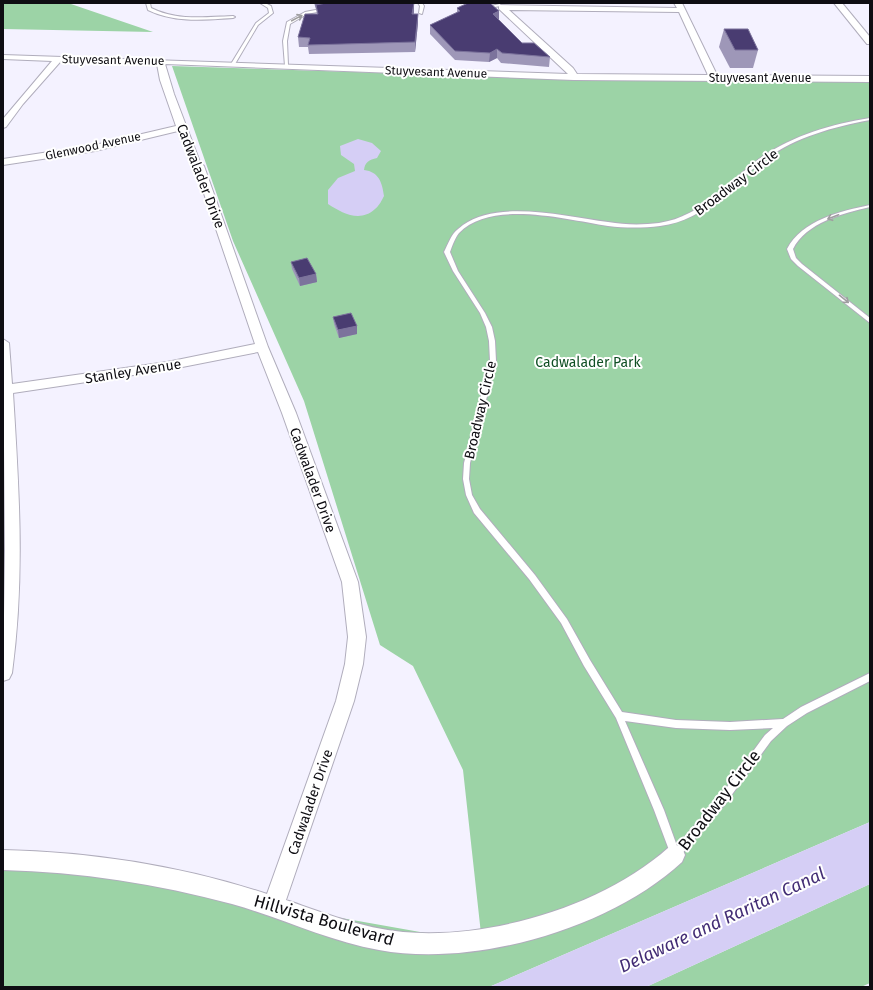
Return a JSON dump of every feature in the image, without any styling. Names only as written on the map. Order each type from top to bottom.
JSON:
[{"type":"street","points":[[838,3],[870,42]]},
{"type":"street","points":[[500,5],[679,6],[714,78]]},
{"type":"street","points":[[500,5],[570,70],[574,77]]},
{"type":"street","points":[[514,17],[517,6]]},
{"type":"street","name":"Stuyvesant Avenue","points":[[3,57],[286,65],[574,77],[870,79]]},
{"type":"street","points":[[3,125],[20,102],[58,58]]},
{"type":"street","name":"Cadwalader Drive","points":[[161,61],[160,66],[182,127],[198,166],[262,347],[289,413],[350,582],[357,637],[354,664],[345,701],[273,906]]},
{"type":"street","name":"Glenwood Avenue","points":[[3,162],[95,148],[182,127]]},
{"type":"street","points":[[3,343],[4,389],[14,526],[14,579],[9,641],[3,673]]},
{"type":"street","name":"Stanley Avenue","points":[[4,389],[168,366],[262,347]]},
{"type":"street","name":"Hillvista Boulevard","points":[[3,860],[89,866],[138,874],[232,894],[379,939],[406,943],[440,944],[487,940],[524,931],[593,908],[629,891],[659,871],[675,855]]},
{"type":"lane","points":[[148,3],[149,9],[167,17],[188,19],[233,18]]},
{"type":"lane","points":[[262,3],[270,7]]},
{"type":"lane","points":[[233,64],[257,24],[270,14],[270,7],[274,3]]},
{"type":"lane","points":[[420,3],[422,6],[421,13]]},
{"type":"lane","points":[[488,7],[500,5]]},
{"type":"lane","points":[[286,65],[285,40],[288,23],[306,13],[328,9]]},
{"type":"lane","name":"Broadway Circle","points":[[870,119],[823,130],[779,148],[739,176],[701,211],[685,219],[660,224],[627,225],[545,213],[511,213],[484,218],[468,224],[458,231],[448,245],[447,252],[452,268],[487,320],[493,344],[493,361],[467,463],[466,479],[469,495],[477,510],[532,577],[564,621],[619,716],[659,810],[675,855],[722,801],[768,738],[784,723],[804,710],[870,677]]},
{"type":"lane","points":[[870,206],[845,212],[809,229],[797,238],[790,249],[794,259],[800,265],[870,321]]},
{"type":"lane","name":"Broadway Circle","points":[[619,716],[676,724],[730,726],[784,723]]},
{"type":"green space","points":[[3,3],[68,3],[153,32],[3,29]]},
{"type":"green space","name":"Cadwalader Park","points":[[172,66],[576,79],[870,82],[870,822],[489,987],[3,987],[3,858],[482,943],[463,770],[413,666],[380,645],[304,401],[233,241]]},
{"type":"green space","points":[[870,884],[870,983],[861,987],[646,987]]},
{"type":"water","points":[[358,139],[372,143],[381,151],[377,158],[366,163],[364,170],[373,173],[379,178],[384,196],[375,209],[369,213],[357,216],[339,211],[328,204],[328,190],[338,178],[355,171],[354,164],[341,155],[340,146]]},
{"type":"water","name":"Delaware and Raritan Canal","points":[[870,822],[870,884],[646,987],[489,987]]},
{"type":"building","points":[[326,3],[414,3],[412,14],[418,14],[415,42],[308,45],[310,38],[298,37],[305,14],[318,14],[316,5]]},
{"type":"building","points":[[468,3],[490,3],[499,11],[493,14],[522,43],[534,43],[550,57],[502,53],[497,49],[490,53],[455,51],[430,25],[460,11],[457,8]]},
{"type":"building","points":[[724,29],[748,29],[758,50],[735,50]]},
{"type":"building","points":[[307,258],[316,274],[299,278],[291,262]]},
{"type":"building","points":[[351,313],[357,326],[338,330],[333,317]]}]
